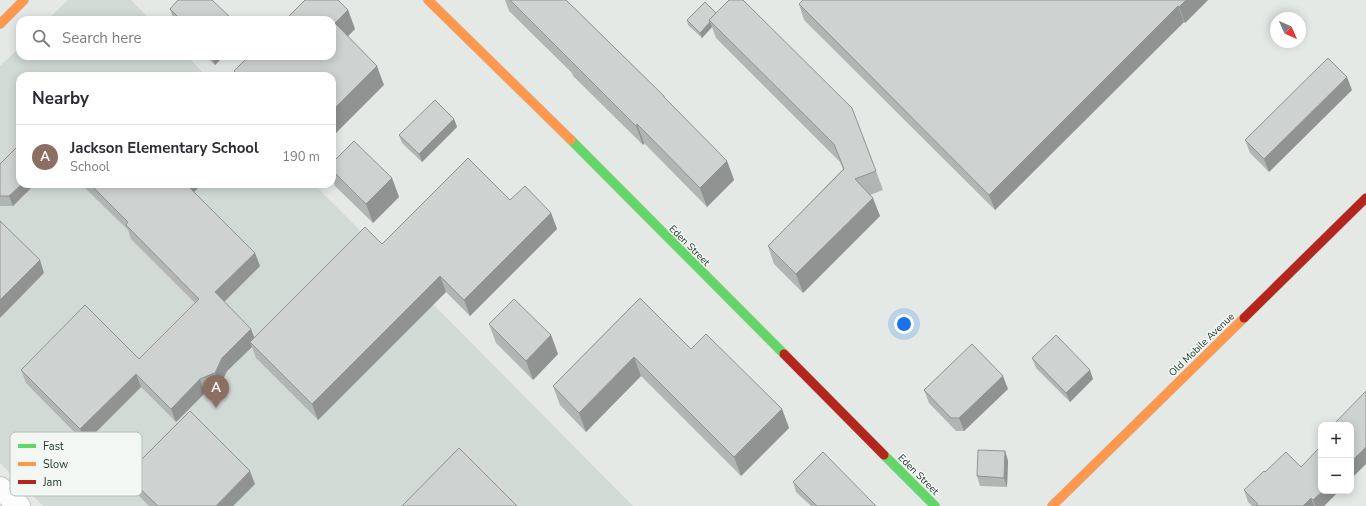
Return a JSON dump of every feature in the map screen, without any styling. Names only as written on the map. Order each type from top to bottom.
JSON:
[{"type":"street","points":[[0,24],[24,0]]},
{"type":"street","name":"Eden Street","points":[[428,0],[607,176],[935,506]]},
{"type":"street","name":"Old Mobile Avenue","points":[[1052,506],[1366,198]]},
{"type":"street","points":[[0,488],[18,506]]},
{"type":"shaded area","points":[[68,0],[131,0],[147,16],[51,16]]},
{"type":"shaded area","points":[[16,51],[16,60],[191,60],[202,72],[16,72],[16,188],[318,188],[633,506],[43,506],[33,496],[142,496],[142,432],[10,432],[10,473],[0,463],[0,66]]},
{"type":"building","points":[[178,0],[212,0],[229,16],[177,16],[170,9]]},
{"type":"building","points":[[305,0],[338,0],[348,10],[336,22],[336,16],[289,16]]},
{"type":"building","points":[[510,0],[566,0],[664,96],[727,161],[700,188]]},
{"type":"building","points":[[729,0],[743,0],[852,108],[876,171],[855,179],[873,198],[796,274],[768,246],[844,169],[834,144],[709,20]]},
{"type":"building","points":[[803,0],[1186,0],[1179,7],[1178,6],[989,195],[799,4]]},
{"type":"building","points":[[705,2],[716,13],[700,33],[687,20]]},
{"type":"building","points":[[336,24],[377,66],[336,107],[336,72],[234,71],[245,60],[336,60]]},
{"type":"building","points":[[1328,58],[1347,77],[1264,159],[1245,140]]},
{"type":"building","points":[[435,100],[454,119],[419,154],[399,135]]},
{"type":"building","points":[[354,141],[392,178],[366,204],[336,174],[336,159]]},
{"type":"building","points":[[16,148],[16,188],[18,188],[9,196],[0,196],[0,164]]},
{"type":"building","points":[[468,158],[510,200],[525,186],[551,213],[464,300],[440,276],[312,404],[250,342],[365,227],[382,244]]},
{"type":"building","points":[[94,188],[190,188],[255,253],[215,292],[251,329],[222,358],[215,373],[200,379],[171,409],[136,374],[80,429],[21,370],[85,305],[139,359],[199,299],[126,225],[128,222]]},
{"type":"building","points":[[0,221],[40,260],[0,300]]},
{"type":"building","points":[[640,298],[691,349],[706,334],[782,409],[734,457],[634,357],[579,413],[553,386]]},
{"type":"building","points":[[514,299],[551,335],[526,361],[489,324]]},
{"type":"building","points":[[1056,335],[1090,370],[1066,393],[1032,358]]},
{"type":"building","points":[[972,344],[1003,376],[959,418],[951,418],[924,390]]},
{"type":"building","points":[[1366,391],[1366,447],[1354,459],[1354,422],[1336,422]]},
{"type":"building","points":[[190,411],[250,471],[216,506],[158,506],[142,490],[142,459]]},
{"type":"building","points":[[459,448],[517,506],[402,506]]},
{"type":"building","points":[[1318,449],[1318,494],[1320,494],[1313,500],[1311,498],[1303,506],[1256,506],[1258,504],[1244,490],[1286,452],[1301,467]]},
{"type":"building","points":[[978,450],[1005,451],[1004,478],[977,476]]},
{"type":"building","points":[[823,452],[876,506],[817,506],[793,482]]},
{"type":"traffic: fast","points":[[571,140],[784,354]]},
{"type":"traffic: fast","points":[[884,455],[935,506]]},
{"type":"traffic: slow","points":[[0,24],[24,0]]},
{"type":"traffic: slow","points":[[428,0],[571,140]]},
{"type":"traffic: slow","points":[[1052,506],[1244,318]]},
{"type":"traffic: jam","points":[[1244,318],[1366,198]]},
{"type":"traffic: jam","points":[[784,354],[884,455]]},
{"type":"place","name":"Jackson Elementary School","points":[[216,408]]}]
